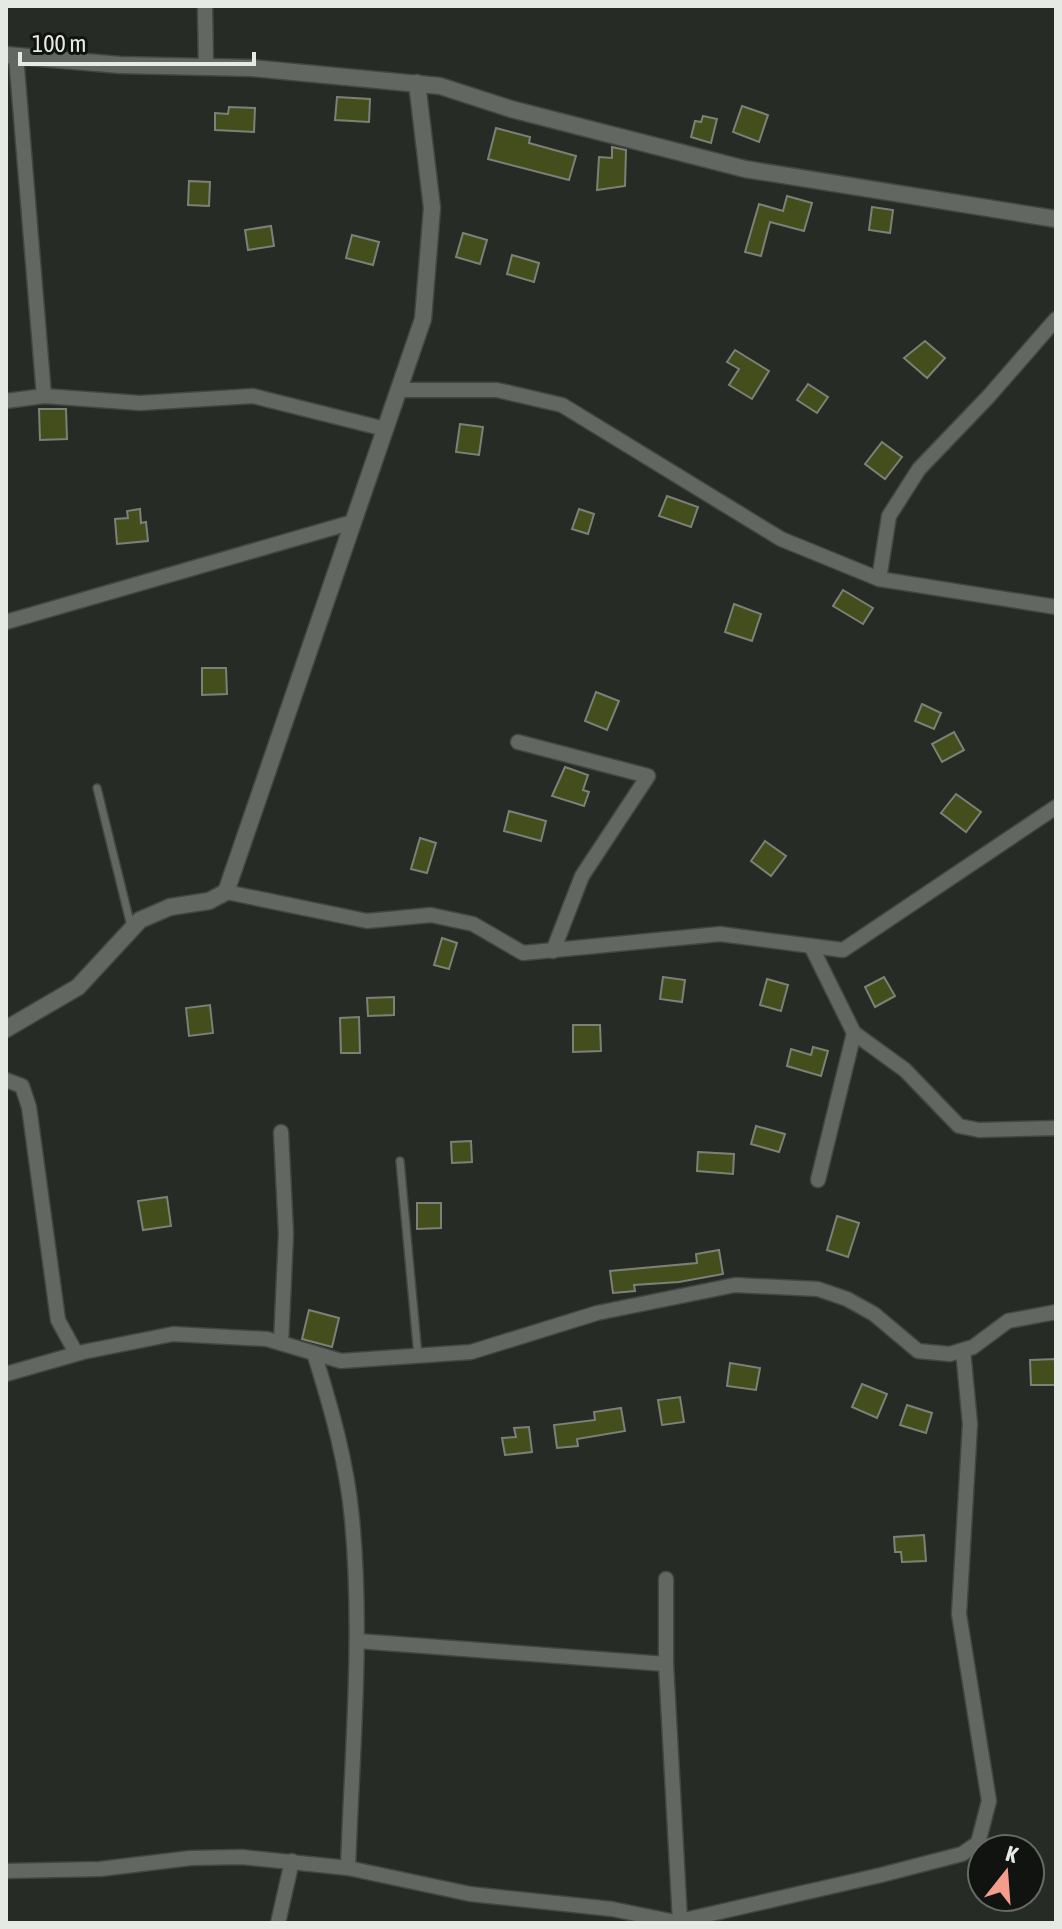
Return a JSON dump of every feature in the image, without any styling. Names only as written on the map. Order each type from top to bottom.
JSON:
[{"type":"street","points":[[205,6],[206,67]]},
{"type":"street","points":[[44,396],[11,55],[440,86],[511,109],[745,169],[1056,219]]},
{"type":"street","points":[[226,892],[423,319],[432,208],[417,83]]},
{"type":"street","points":[[879,579],[889,516],[919,469],[989,396],[1056,319]]},
{"type":"street","points":[[399,390],[497,390],[562,405],[781,539],[879,579],[1056,607]]},
{"type":"street","points":[[6,401],[44,396],[140,403],[253,396],[385,429]]},
{"type":"street","points":[[6,622],[353,522]]},
{"type":"street","points":[[518,742],[648,776],[582,876],[553,951]]},
{"type":"street","points":[[6,1029],[78,987],[140,920],[170,907],[209,901],[226,892],[367,921],[431,915],[473,924],[523,953],[720,934],[843,950],[1056,807]]},
{"type":"street","points":[[811,946],[854,1033],[905,1070],[959,1126],[979,1130],[1056,1128]]},
{"type":"street","points":[[818,1180],[854,1033]]},
{"type":"street","points":[[6,1080],[22,1086],[29,1107],[58,1320],[76,1353]]},
{"type":"street","points":[[281,1132],[286,1234],[281,1343]]},
{"type":"street","points":[[6,1374],[76,1353],[173,1334],[281,1343],[341,1361],[471,1352],[597,1313],[735,1285],[818,1289],[847,1299],[874,1314],[918,1351],[950,1354],[963,1350],[1008,1321],[1056,1312]]},
{"type":"street","points":[[6,1871],[100,1869],[191,1858],[242,1857],[348,1868],[470,1894],[612,1909],[680,1922],[962,1854],[978,1843],[989,1801],[959,1614],[970,1424],[963,1350]]},
{"type":"street","points":[[314,1353],[331,1406],[352,1517],[357,1641],[348,1868]]},
{"type":"street","points":[[666,1579],[666,1664],[680,1922]]},
{"type":"street","points":[[357,1641],[666,1664]]},
{"type":"street","points":[[278,1923],[292,1861]]},
{"type":"lane","points":[[97,788],[132,928]]},
{"type":"lane","points":[[400,1161],[418,1356]]},
{"type":"building","points":[[337,97],[370,99],[369,122],[335,120]]},
{"type":"building","points":[[742,106],[768,115],[759,142],[733,132]]},
{"type":"building","points":[[229,107],[255,108],[254,132],[215,130],[215,113],[228,114]]},
{"type":"building","points":[[703,116],[717,119],[711,143],[691,137],[695,121],[701,122]]},
{"type":"building","points":[[496,128],[530,137],[529,143],[576,156],[569,180],[488,159]]},
{"type":"building","points":[[612,147],[626,150],[625,186],[597,190],[599,157],[612,158]]},
{"type":"building","points":[[189,181],[210,182],[209,206],[188,205]]},
{"type":"building","points":[[787,196],[812,203],[804,231],[770,222],[761,256],[745,252],[759,204],[783,211]]},
{"type":"building","points":[[872,207],[893,210],[890,233],[869,230]]},
{"type":"building","points":[[271,226],[274,246],[248,250],[245,230]]},
{"type":"building","points":[[463,233],[487,240],[480,264],[456,257]]},
{"type":"building","points":[[352,235],[379,242],[373,265],[346,258]]},
{"type":"building","points":[[512,255],[539,263],[534,282],[507,274]]},
{"type":"building","points":[[925,341],[945,358],[927,378],[904,358]]},
{"type":"building","points":[[735,350],[769,371],[752,399],[729,385],[739,369],[727,362]]},
{"type":"building","points":[[808,384],[828,397],[817,413],[797,400]]},
{"type":"building","points":[[39,409],[66,409],[67,439],[40,440]]},
{"type":"building","points":[[460,424],[483,427],[479,455],[456,452]]},
{"type":"building","points":[[882,442],[902,457],[885,479],[865,464]]},
{"type":"building","points":[[667,496],[698,507],[691,527],[659,516]]},
{"type":"building","points":[[140,509],[141,523],[146,522],[148,541],[117,544],[115,519],[128,518],[127,511]]},
{"type":"building","points":[[579,509],[594,514],[588,534],[572,529]]},
{"type":"building","points":[[843,590],[873,608],[863,624],[833,606]]},
{"type":"building","points":[[734,604],[761,614],[752,641],[725,632]]},
{"type":"building","points":[[202,668],[226,668],[227,694],[202,695]]},
{"type":"building","points":[[596,692],[619,701],[607,730],[585,721]]},
{"type":"building","points":[[922,704],[941,713],[934,729],[915,721]]},
{"type":"building","points":[[954,732],[964,750],[942,762],[932,744]]},
{"type":"building","points":[[565,767],[588,775],[583,790],[589,792],[584,806],[552,796]]},
{"type":"building","points":[[956,794],[981,812],[966,832],[941,813]]},
{"type":"building","points":[[509,811],[546,821],[541,841],[504,831]]},
{"type":"building","points":[[420,838],[436,843],[427,873],[411,869]]},
{"type":"building","points":[[765,841],[786,856],[771,876],[751,861]]},
{"type":"building","points":[[442,938],[457,943],[449,969],[434,965]]},
{"type":"building","points":[[663,977],[685,980],[682,1002],[660,999]]},
{"type":"building","points":[[884,977],[895,996],[875,1007],[865,987]]},
{"type":"building","points":[[767,979],[788,985],[781,1011],[760,1005]]},
{"type":"building","points":[[394,997],[394,1015],[368,1016],[367,998]]},
{"type":"building","points":[[210,1005],[213,1033],[189,1036],[186,1008]]},
{"type":"building","points":[[359,1017],[360,1053],[341,1053],[340,1018]]},
{"type":"building","points":[[573,1025],[600,1025],[601,1051],[573,1052]]},
{"type":"building","points":[[813,1047],[828,1051],[821,1076],[787,1066],[791,1049],[811,1055]]},
{"type":"building","points":[[756,1126],[785,1134],[779,1152],[751,1144]]},
{"type":"building","points":[[471,1141],[472,1162],[452,1163],[451,1142]]},
{"type":"building","points":[[698,1152],[734,1154],[733,1174],[697,1171]]},
{"type":"building","points":[[167,1197],[171,1226],[143,1230],[138,1201]]},
{"type":"building","points":[[417,1203],[441,1203],[441,1228],[417,1229]]},
{"type":"building","points":[[837,1216],[859,1223],[848,1257],[827,1250]]},
{"type":"building","points":[[719,1250],[723,1274],[679,1282],[634,1285],[635,1291],[613,1293],[610,1271],[697,1263],[696,1254]]},
{"type":"building","points":[[309,1310],[339,1318],[332,1347],[302,1339]]},
{"type":"building","points":[[1056,1359],[1056,1385],[1031,1385],[1030,1360]]},
{"type":"building","points":[[730,1363],[760,1368],[756,1390],[727,1386]]},
{"type":"building","points":[[862,1384],[887,1394],[877,1418],[852,1407]]},
{"type":"building","points":[[680,1397],[684,1422],[662,1425],[658,1400]]},
{"type":"building","points":[[907,1405],[932,1413],[926,1433],[900,1425]]},
{"type":"building","points":[[621,1408],[625,1431],[577,1439],[578,1446],[557,1448],[554,1425],[595,1420],[594,1412]]},
{"type":"building","points":[[529,1427],[532,1452],[505,1455],[502,1438],[516,1437],[514,1428]]},
{"type":"building","points":[[924,1535],[926,1561],[902,1562],[901,1552],[895,1552],[894,1537]]}]
